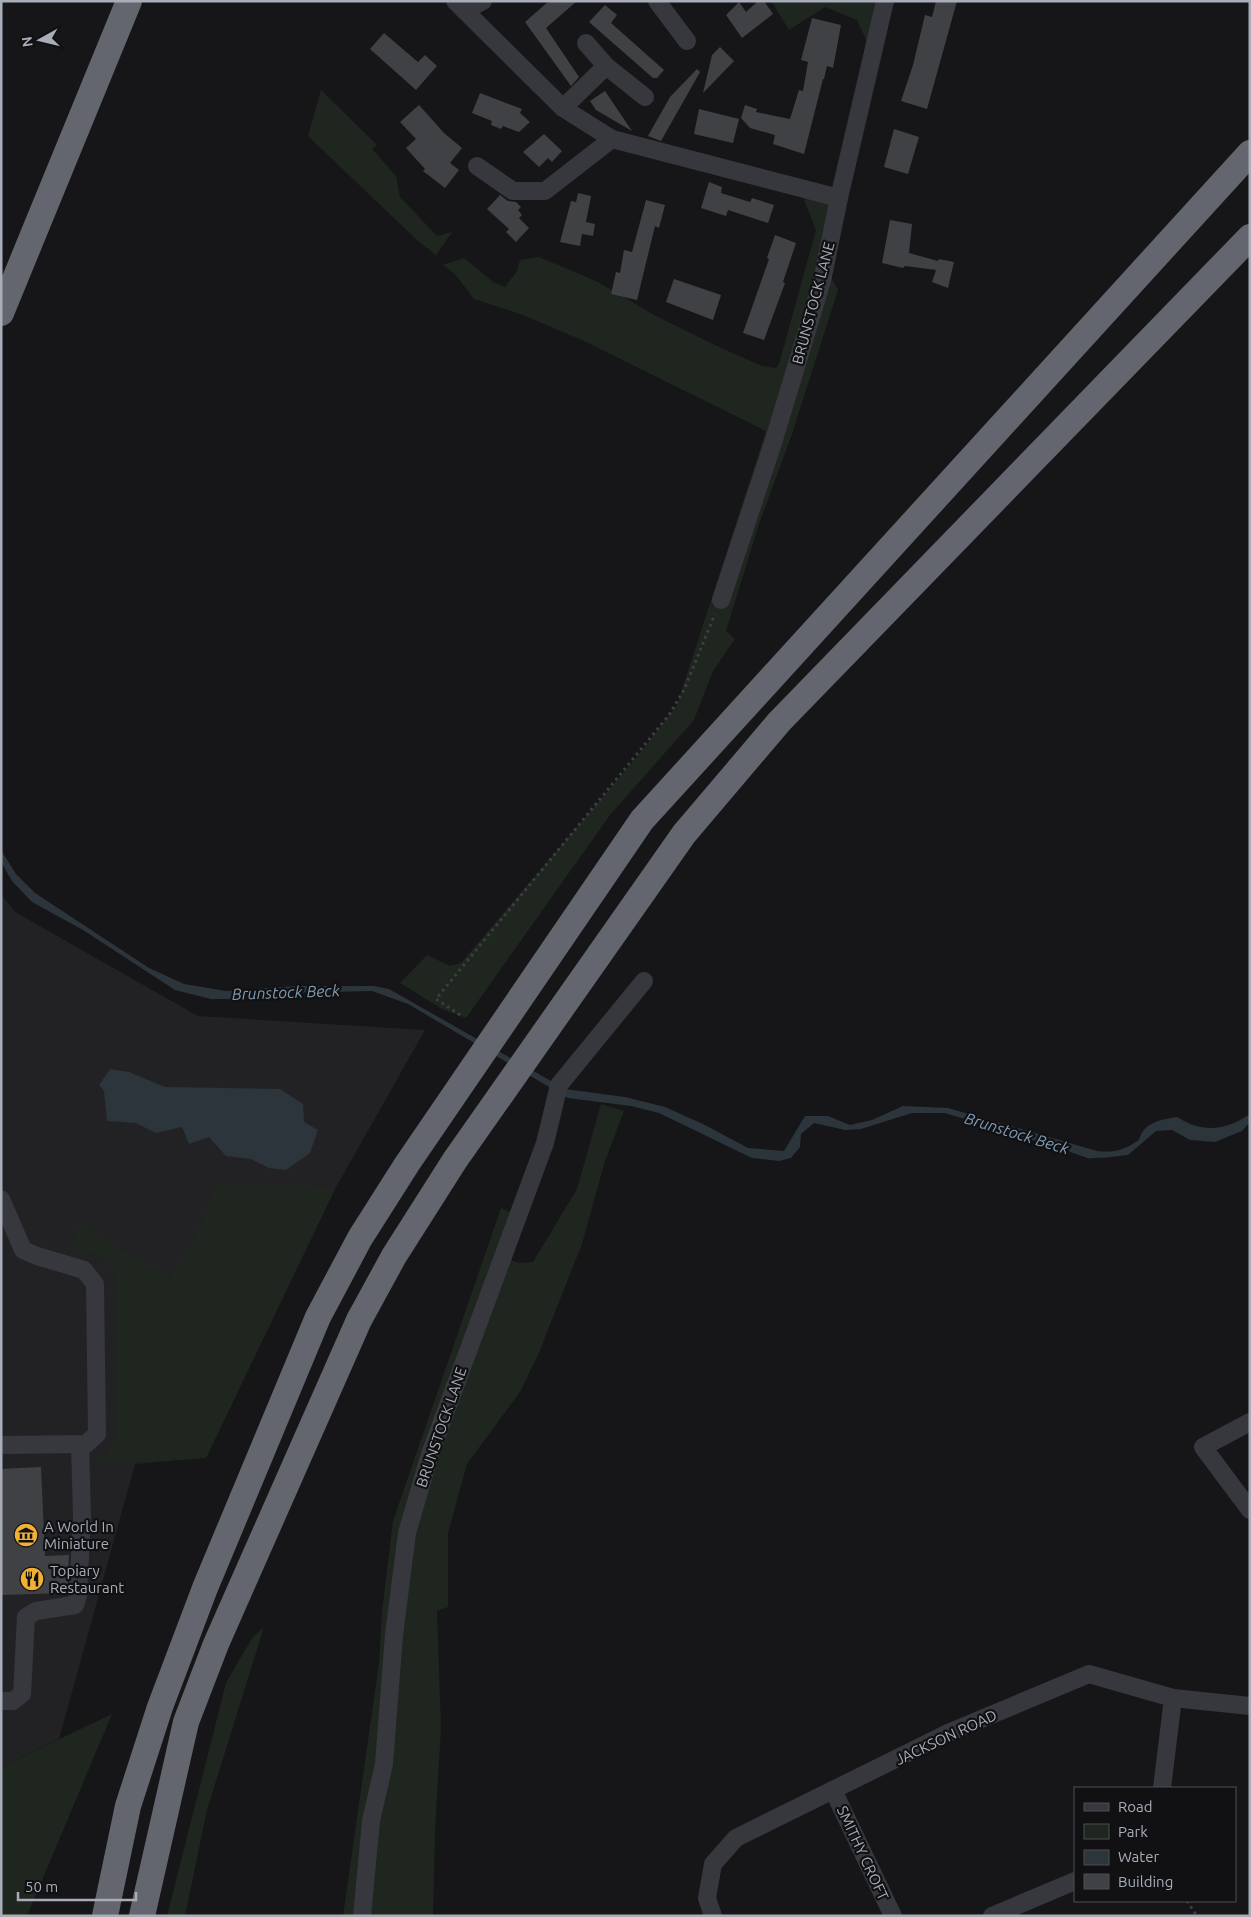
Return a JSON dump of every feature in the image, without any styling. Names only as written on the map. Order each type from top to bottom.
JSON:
[{"type":"highway","points":[[1,312],[129,1]]},
{"type":"highway","points":[[104,1916],[128,1806],[160,1707],[205,1588],[318,1317],[360,1238],[407,1164],[642,820],[1250,154]]},
{"type":"highway","points":[[142,1916],[186,1722],[216,1644],[359,1320],[394,1256],[455,1160],[684,834],[727,782],[779,722],[1250,238]]},
{"type":"street","points":[[458,4],[483,1]]},
{"type":"street","points":[[657,1],[687,41]]},
{"type":"street","name":"BRUNSTOCK LANE","points":[[721,600],[773,443],[822,281],[884,1]]},
{"type":"street","points":[[458,4],[563,108],[612,139],[839,198]]},
{"type":"street","points":[[586,43],[606,66],[645,97]]},
{"type":"street","points":[[563,108],[606,66]]},
{"type":"street","points":[[477,166],[513,191],[545,191],[612,139]]},
{"type":"street","name":"BRUNSTOCK LANE","points":[[362,1916],[371,1822],[384,1764],[394,1635],[407,1533],[430,1454],[545,1143],[559,1085],[644,981]]},
{"type":"street","points":[[1,1199],[23,1250],[84,1270],[95,1284],[97,1434],[86,1444],[1,1445]]},
{"type":"street","points":[[1250,1422],[1203,1447],[1250,1510]]},
{"type":"street","points":[[1,1701],[13,1701],[22,1694],[26,1617],[36,1611],[75,1605],[78,1595],[82,1517],[80,1444]]},
{"type":"street","name":"JACKSON ROAD","points":[[713,1916],[707,1898],[713,1864],[736,1838],[948,1733],[1089,1674],[1173,1698],[1250,1706]]},
{"type":"street","points":[[1162,1787],[1173,1698]]},
{"type":"street","name":"SMITHY CROFT","points":[[833,1790],[893,1916]]},
{"type":"street","points":[[992,1916],[1074,1881]]},
{"type":"path","points":[[460,1015],[436,999],[669,715],[684,690],[721,600]]},
{"type":"path","points":[[1187,1902],[1197,1916]]},
{"type":"shaded area","points":[[1,894],[15,912],[198,1016],[425,1030],[335,1189],[206,1458],[135,1464],[59,1739],[1,1767]]},
{"type":"green space","points":[[771,1],[891,1],[867,42],[857,20],[825,7],[789,30]]},
{"type":"green space","points":[[321,90],[377,145],[372,149],[396,176],[400,197],[437,236],[452,232],[436,255],[418,241],[308,136]]},
{"type":"green space","points":[[806,198],[829,203],[831,277],[838,290],[792,434],[759,524],[726,631],[735,639],[713,671],[694,720],[610,815],[466,1018],[442,1009],[400,983],[427,955],[450,966],[461,963],[636,758],[677,705],[766,431],[582,340],[520,314],[474,299],[455,274],[443,265],[464,258],[493,282],[505,287],[517,271],[520,260],[539,257],[596,281],[656,316],[719,347],[762,366],[776,368],[779,364],[816,230],[804,200]]},
{"type":"green space","points":[[601,1104],[624,1111],[605,1161],[582,1244],[538,1355],[520,1392],[467,1464],[448,1533],[448,1607],[437,1611],[441,1727],[435,1832],[433,1916],[343,1916],[379,1663],[382,1611],[393,1521],[501,1208],[519,1216],[500,1256],[519,1263],[533,1262],[577,1189]]},
{"type":"green space","points":[[216,1185],[298,1185],[335,1189],[206,1458],[89,1465],[104,1458],[117,1434],[116,1280],[108,1265],[99,1256],[70,1250],[79,1223],[169,1279],[192,1243]]},
{"type":"green space","points":[[264,1627],[207,1810],[185,1916],[167,1916],[226,1683],[252,1638]]},
{"type":"green space","points":[[112,1714],[27,1916],[1,1916],[1,1767]]},
{"type":"water","name":"Brunstock Beck","points":[[1,850],[16,874],[35,893],[149,968],[184,984],[226,991],[298,986],[374,986],[389,989],[565,1089],[625,1097],[665,1107],[705,1125],[748,1148],[784,1151],[805,1116],[828,1116],[850,1125],[872,1120],[903,1106],[948,1108],[1103,1152],[1119,1150],[1129,1146],[1139,1140],[1141,1134],[1149,1126],[1165,1119],[1177,1117],[1195,1126],[1214,1128],[1232,1124],[1250,1114],[1250,1122],[1242,1131],[1215,1142],[1190,1140],[1172,1130],[1156,1131],[1128,1155],[1102,1158],[1049,1145],[945,1113],[912,1113],[861,1129],[845,1130],[814,1123],[801,1134],[800,1147],[791,1158],[779,1161],[752,1158],[659,1113],[631,1106],[568,1098],[408,1004],[372,991],[280,993],[236,999],[211,999],[175,990],[83,930],[32,902],[12,881],[1,862]]},
{"type":"water","points":[[110,1069],[129,1072],[165,1087],[280,1089],[303,1104],[304,1122],[318,1130],[310,1153],[286,1170],[269,1168],[251,1159],[226,1156],[209,1137],[189,1144],[182,1127],[156,1133],[136,1123],[107,1121],[104,1091],[99,1085]]},
{"type":"building","points":[[549,1],[577,1],[546,28],[579,77],[571,86],[525,22]]},
{"type":"building","points":[[758,1],[764,1],[773,14],[742,38],[726,15],[739,2],[746,12]]},
{"type":"building","points":[[936,1],[957,1],[927,109],[901,101],[913,65],[925,15],[932,17]]},
{"type":"building","points":[[605,5],[617,15],[611,23],[664,70],[657,78],[653,78],[589,22]]},
{"type":"building","points":[[812,18],[841,25],[833,68],[827,66],[804,154],[773,144],[775,135],[750,128],[741,118],[745,105],[757,109],[756,112],[790,119],[799,90],[803,91],[808,62],[801,60]]},
{"type":"building","points":[[384,33],[418,62],[425,55],[437,66],[416,90],[370,49]]},
{"type":"building","points":[[720,47],[734,61],[703,93],[712,55]]},
{"type":"building","points":[[697,69],[700,72],[661,141],[648,136],[670,97]]},
{"type":"building","points":[[605,91],[632,131],[596,110],[590,101]]},
{"type":"building","points":[[480,93],[522,109],[520,113],[530,122],[519,132],[503,126],[501,129],[491,125],[492,121],[472,113]]},
{"type":"building","points":[[419,105],[444,133],[462,148],[450,163],[459,170],[445,188],[423,171],[425,169],[406,148],[416,139],[400,122]]},
{"type":"building","points":[[699,109],[739,119],[733,143],[694,134]]},
{"type":"building","points":[[894,129],[919,137],[908,174],[884,167]]},
{"type":"building","points":[[544,134],[562,151],[552,162],[548,158],[539,167],[523,152]]},
{"type":"building","points":[[709,182],[722,187],[721,193],[750,202],[752,198],[774,205],[768,223],[728,210],[726,216],[701,208]]},
{"type":"building","points":[[578,193],[591,196],[586,222],[595,224],[593,236],[582,234],[580,246],[560,242],[571,201],[576,202]]},
{"type":"building","points":[[500,195],[508,201],[516,202],[521,207],[518,210],[522,215],[519,218],[529,228],[516,242],[506,232],[509,229],[487,209]]},
{"type":"building","points":[[646,200],[665,205],[659,228],[655,226],[637,300],[611,294],[616,272],[620,273],[624,250],[632,252]]},
{"type":"building","points":[[890,220],[912,224],[909,253],[938,261],[939,259],[954,262],[948,288],[932,282],[936,270],[905,266],[903,268],[882,263]]},
{"type":"building","points":[[775,235],[796,243],[783,282],[785,283],[764,340],[743,333],[769,259],[767,258]]},
{"type":"building","points":[[674,279],[721,295],[713,320],[666,302]]},
{"type":"building","points":[[41,1467],[45,1556],[69,1555],[67,1593],[1,1595],[1,1469]]},
{"type":"waterway","name":"Brunstock Beck","points":[[1072,1150],[1089,1156],[1100,1155]]},
{"type":"place","name":"A World In Miniature","points":[[26,1535]]},
{"type":"place","name":"Topiary Restaurant","points":[[32,1579]]}]
